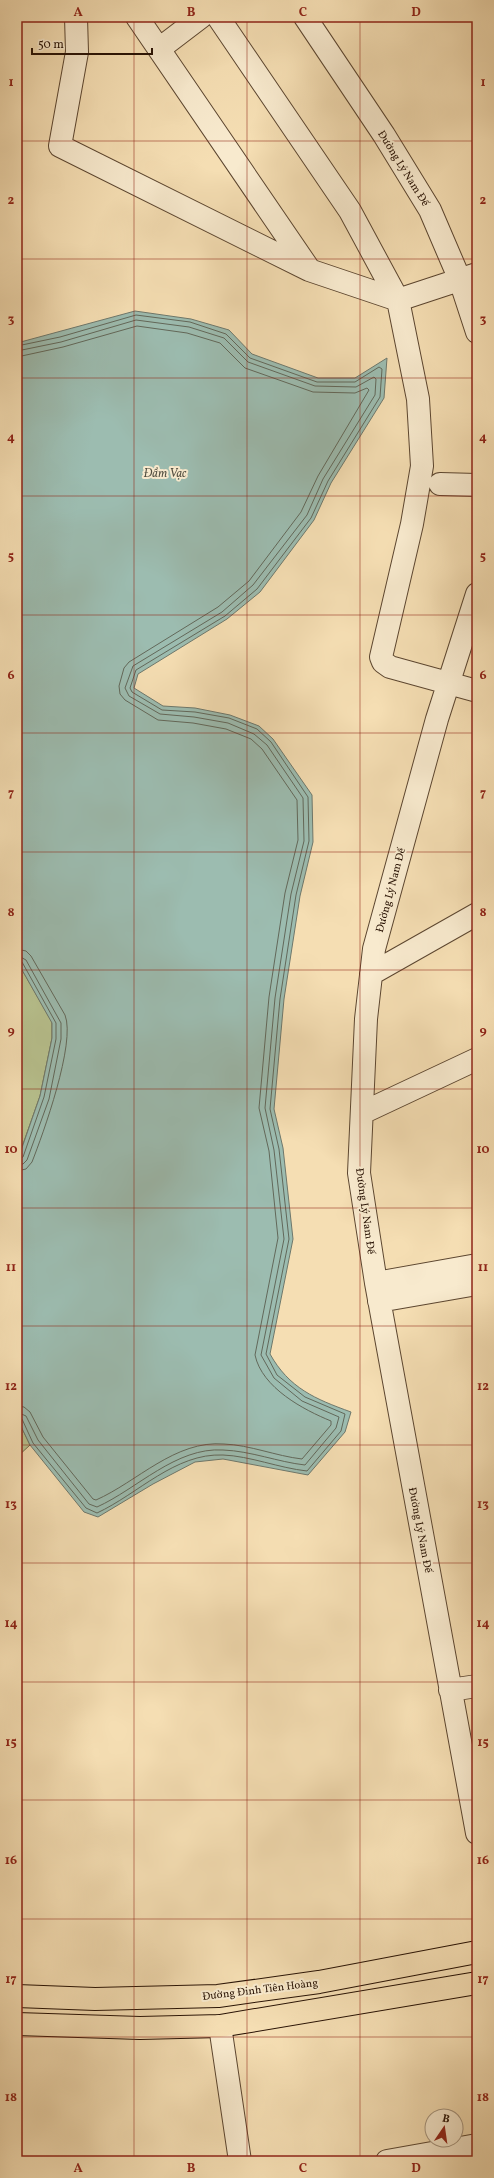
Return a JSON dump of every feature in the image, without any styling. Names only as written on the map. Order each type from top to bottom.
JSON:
[{"type":"main road","name":"Đường Đinh Tiên Hoàng","points":[[17,1996],[95,1999],[218,1996],[319,1982],[477,1952]]},
{"type":"main road","points":[[17,2024],[140,2028],[220,2026],[477,1983]]},
{"type":"main road","points":[[218,1996],[220,2026]]},
{"type":"street","points":[[76,17],[77,52],[60,146],[309,270],[398,300],[468,277]]},
{"type":"street","points":[[137,17],[309,270]]},
{"type":"street","points":[[159,49],[202,17]]},
{"type":"street","points":[[218,17],[350,210],[398,300],[418,399],[422,466],[412,524],[381,657],[383,662],[390,667],[477,691]]},
{"type":"street","name":"Đường Lý Nam Đế","points":[[305,17],[384,136],[430,210],[468,277],[477,332]]},
{"type":"street","points":[[440,484],[477,485]]},
{"type":"street","name":"Đường Lý Nam Đế","points":[[477,594],[436,719],[374,949],[366,1019],[359,1173],[378,1292],[477,1832]]},
{"type":"street","points":[[371,974],[477,914]]},
{"type":"street","points":[[362,1113],[477,1059]]},
{"type":"street","points":[[378,1292],[477,1265]]},
{"type":"street","points":[[378,1292],[477,1284]]},
{"type":"street","points":[[450,1690],[477,1686]]},
{"type":"street","points":[[220,2026],[240,2161]]},
{"type":"street","points":[[393,2160],[477,2145]]},
{"type":"green space","points":[[17,961],[52,1022],[52,1038],[40,1096],[17,1161]]},
{"type":"green space","points":[[17,1418],[30,1445],[17,1457]]},
{"type":"water","name":"Đầm Vạc","points":[[135,311],[191,319],[229,330],[252,354],[318,378],[355,378],[387,358],[384,398],[331,483],[314,520],[260,592],[227,619],[138,674],[134,688],[163,706],[195,708],[230,715],[259,726],[273,739],[312,795],[313,842],[300,896],[284,999],[274,1109],[283,1148],[293,1239],[270,1354],[277,1366],[294,1384],[315,1397],[351,1412],[345,1432],[308,1475],[223,1459],[195,1462],[153,1484],[98,1517],[84,1512],[30,1445],[17,1418],[17,1162],[40,1096],[52,1038],[52,1023],[17,961],[17,343]]}]
